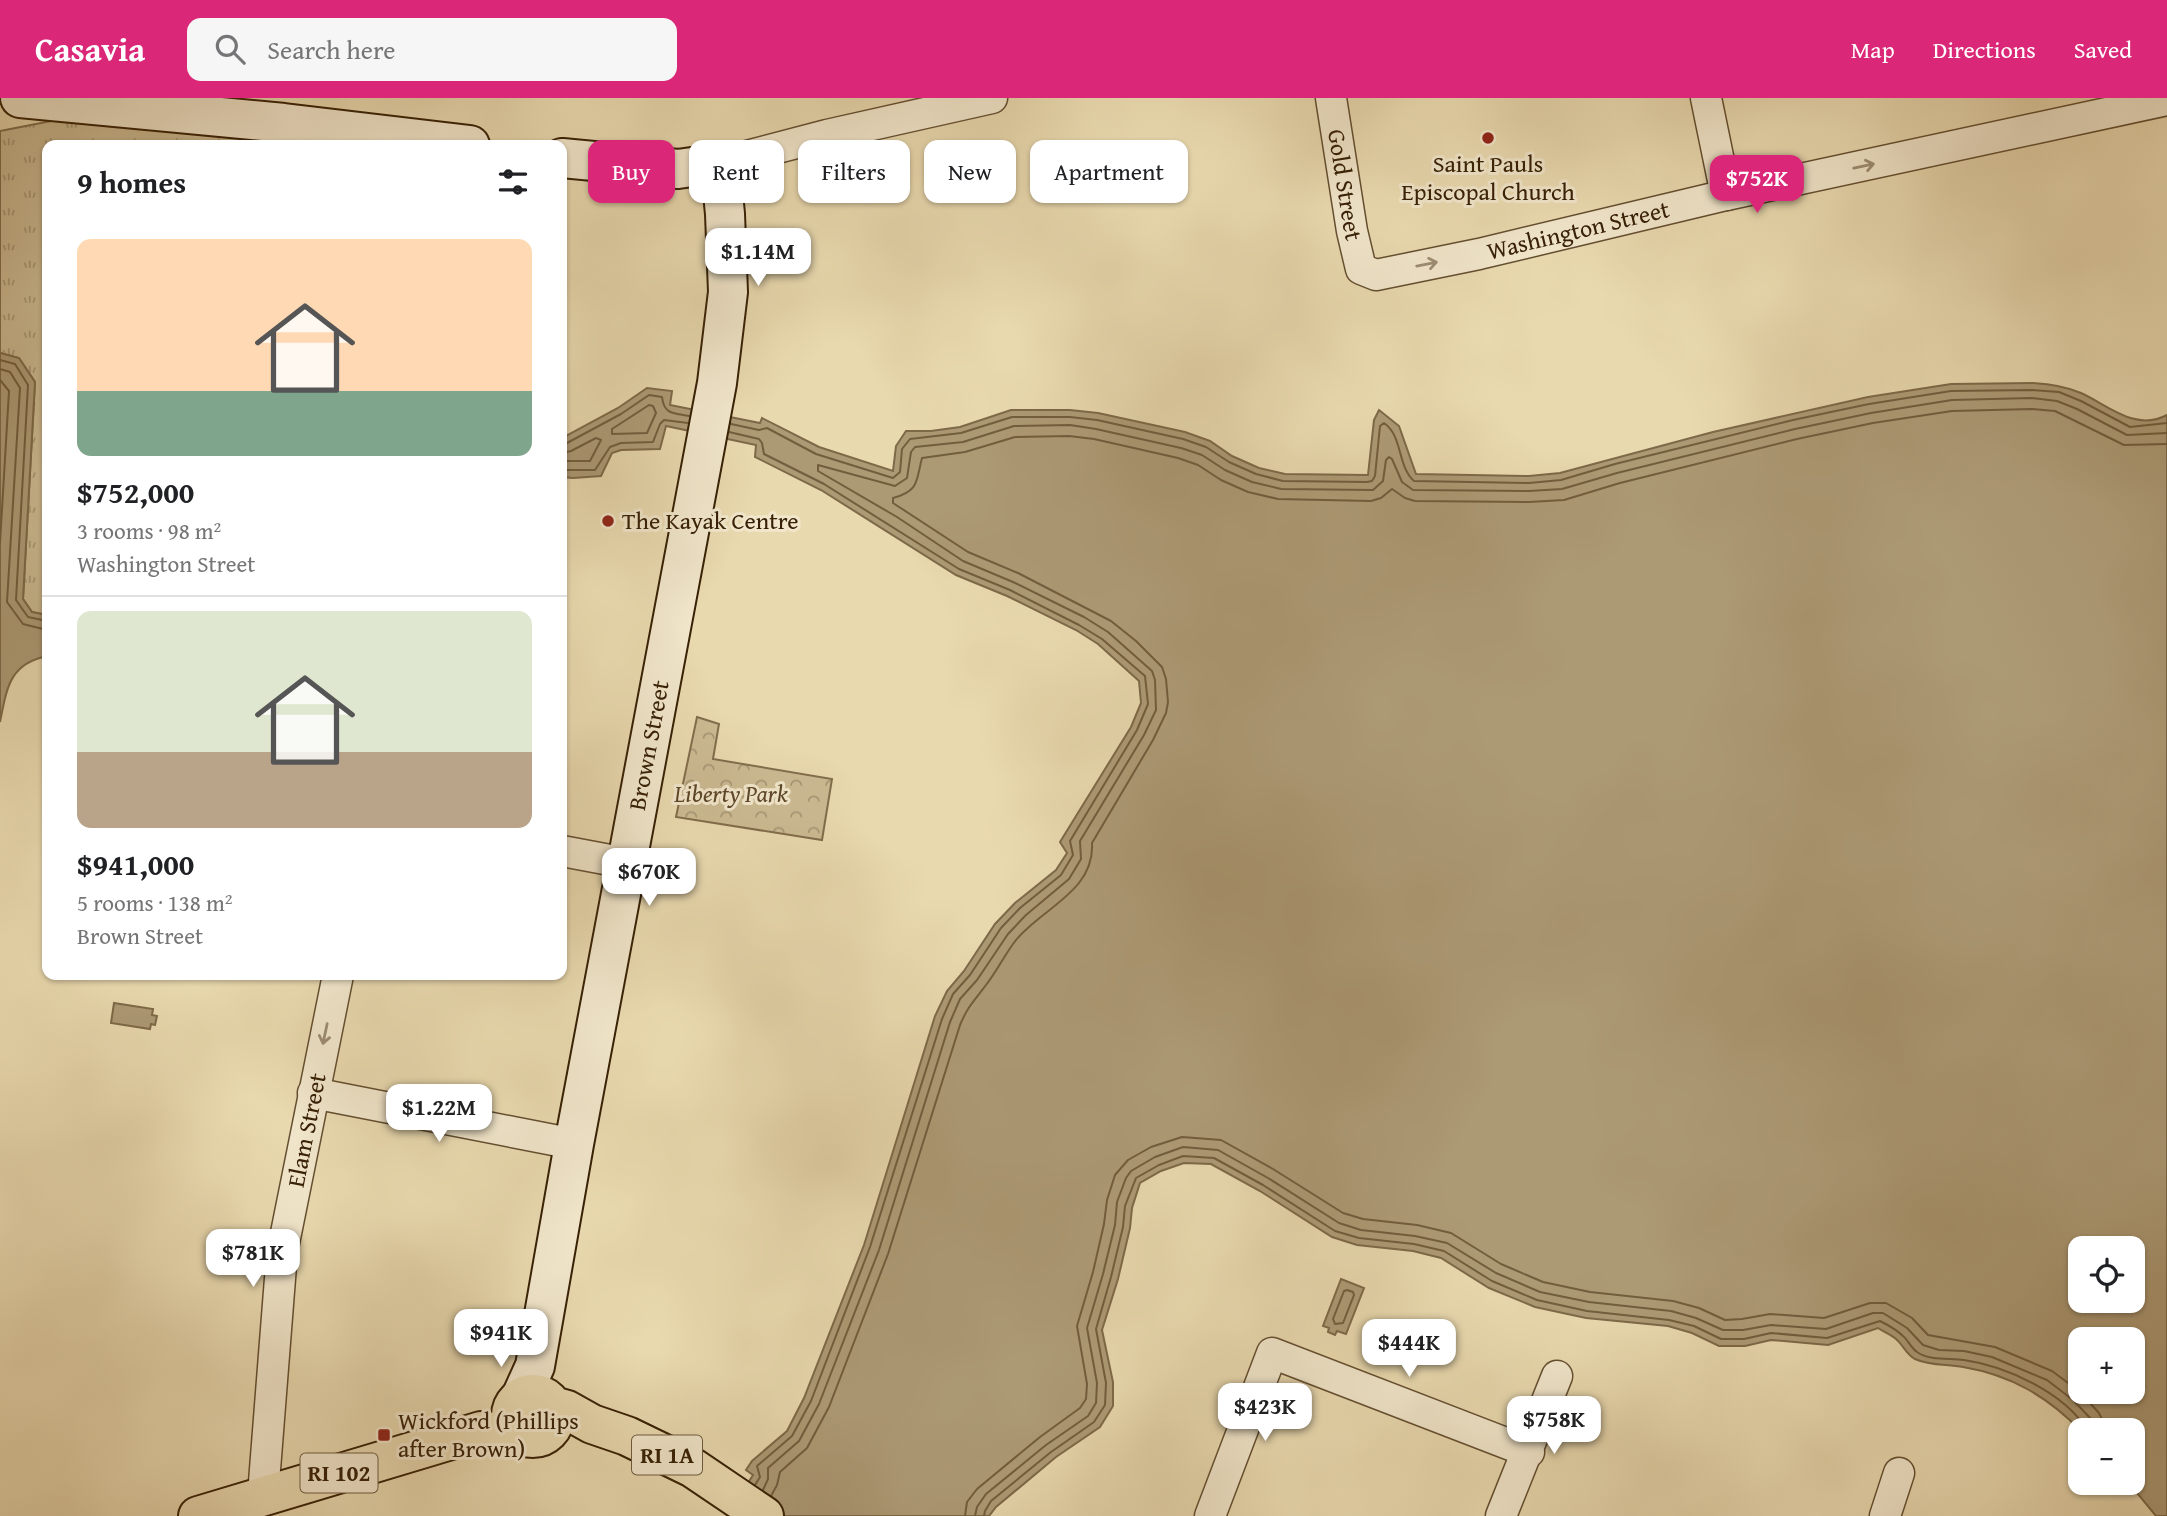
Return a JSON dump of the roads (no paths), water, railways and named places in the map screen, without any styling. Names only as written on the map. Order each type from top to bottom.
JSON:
[{"type":"main road","points":[[20,98],[92,102],[428,140]]},
{"type":"main road","points":[[567,158],[678,169],[689,167]]},
{"type":"main road","name":"Brown Street","points":[[526,1408],[710,425],[728,292],[724,203]]},
{"type":"main road","name":"RI 102","points":[[198,1516],[526,1408]]},
{"type":"main road","name":"RI 1A","points":[[526,1408],[567,1410],[592,1424],[627,1436],[693,1468],[751,1507]]},
{"type":"street","points":[[784,146],[992,98]]},
{"type":"street","name":"Gold Street","points":[[1331,98],[1352,231],[1361,269]]},
{"type":"street","points":[[1706,98],[1726,195]]},
{"type":"street","name":"Washington Street","points":[[1361,269],[1376,275],[1479,254],[2076,108],[2167,100]]},
{"type":"street","points":[[567,853],[626,863]]},
{"type":"street","name":"Elam Street","points":[[263,1495],[282,1253],[337,980]]},
{"type":"street","points":[[313,1093],[574,1144]]},
{"type":"street","points":[[1210,1516],[1272,1353],[1529,1452]]},
{"type":"street","points":[[1501,1516],[1529,1452],[1557,1376]]},
{"type":"street","points":[[1885,1516],[1899,1473]]},
{"type":"water","points":[[0,353],[19,358],[35,382],[23,599],[32,612],[42,614],[42,658],[17,671],[8,688],[0,722]]},
{"type":"water","points":[[1951,384],[2051,385],[2081,393],[2133,419],[2155,419],[2167,415],[2167,1516],[2156,1516],[2139,1495],[2145,1495],[2145,1418],[2068,1419],[2042,1398],[2013,1382],[1980,1371],[1915,1359],[1896,1339],[1878,1328],[1828,1345],[1771,1340],[1745,1346],[1719,1346],[1692,1333],[1668,1326],[1586,1318],[1535,1307],[1489,1288],[1441,1258],[1413,1251],[1357,1245],[1332,1237],[1260,1191],[1211,1164],[1184,1163],[1161,1171],[1140,1183],[1132,1208],[1118,1279],[1102,1330],[1113,1382],[1113,1406],[1100,1427],[1056,1457],[996,1507],[989,1516],[727,1516],[753,1475],[746,1470],[752,1461],[787,1431],[804,1398],[864,1245],[935,1016],[947,991],[964,971],[995,924],[1015,903],[1056,870],[1067,853],[1060,842],[1131,727],[1141,703],[1139,681],[1098,644],[1076,630],[1007,596],[956,575],[821,490],[755,457],[756,445],[666,426],[660,449],[621,450],[612,453],[601,476],[573,478],[567,477],[567,435],[618,408],[647,388],[672,391],[670,405],[760,423],[762,418],[819,447],[893,471],[896,446],[906,431],[960,427],[1011,410],[1098,413],[1185,432],[1210,441],[1232,456],[1259,468],[1285,474],[1368,475],[1374,420],[1379,410],[1399,426],[1416,474],[1529,476],[1560,473],[1713,432],[1868,397]]},
{"type":"water","points":[[114,1003],[153,1009],[152,1015],[157,1016],[155,1025],[151,1024],[150,1029],[111,1023]]},
{"type":"water","points":[[1341,1279],[1364,1288],[1346,1334],[1337,1331],[1335,1335],[1323,1326]]},
{"type":"place","name":"Saint Pauls Episcopal Church","points":[[1488,138]]},
{"type":"place","name":"The Kayak Centre","points":[[608,521]]},
{"type":"place","name":"Wickford (Phillips after Brown)","points":[[384,1435]]},
{"type":"park label","name":"Liberty Park","points":[[731,794]]}]
